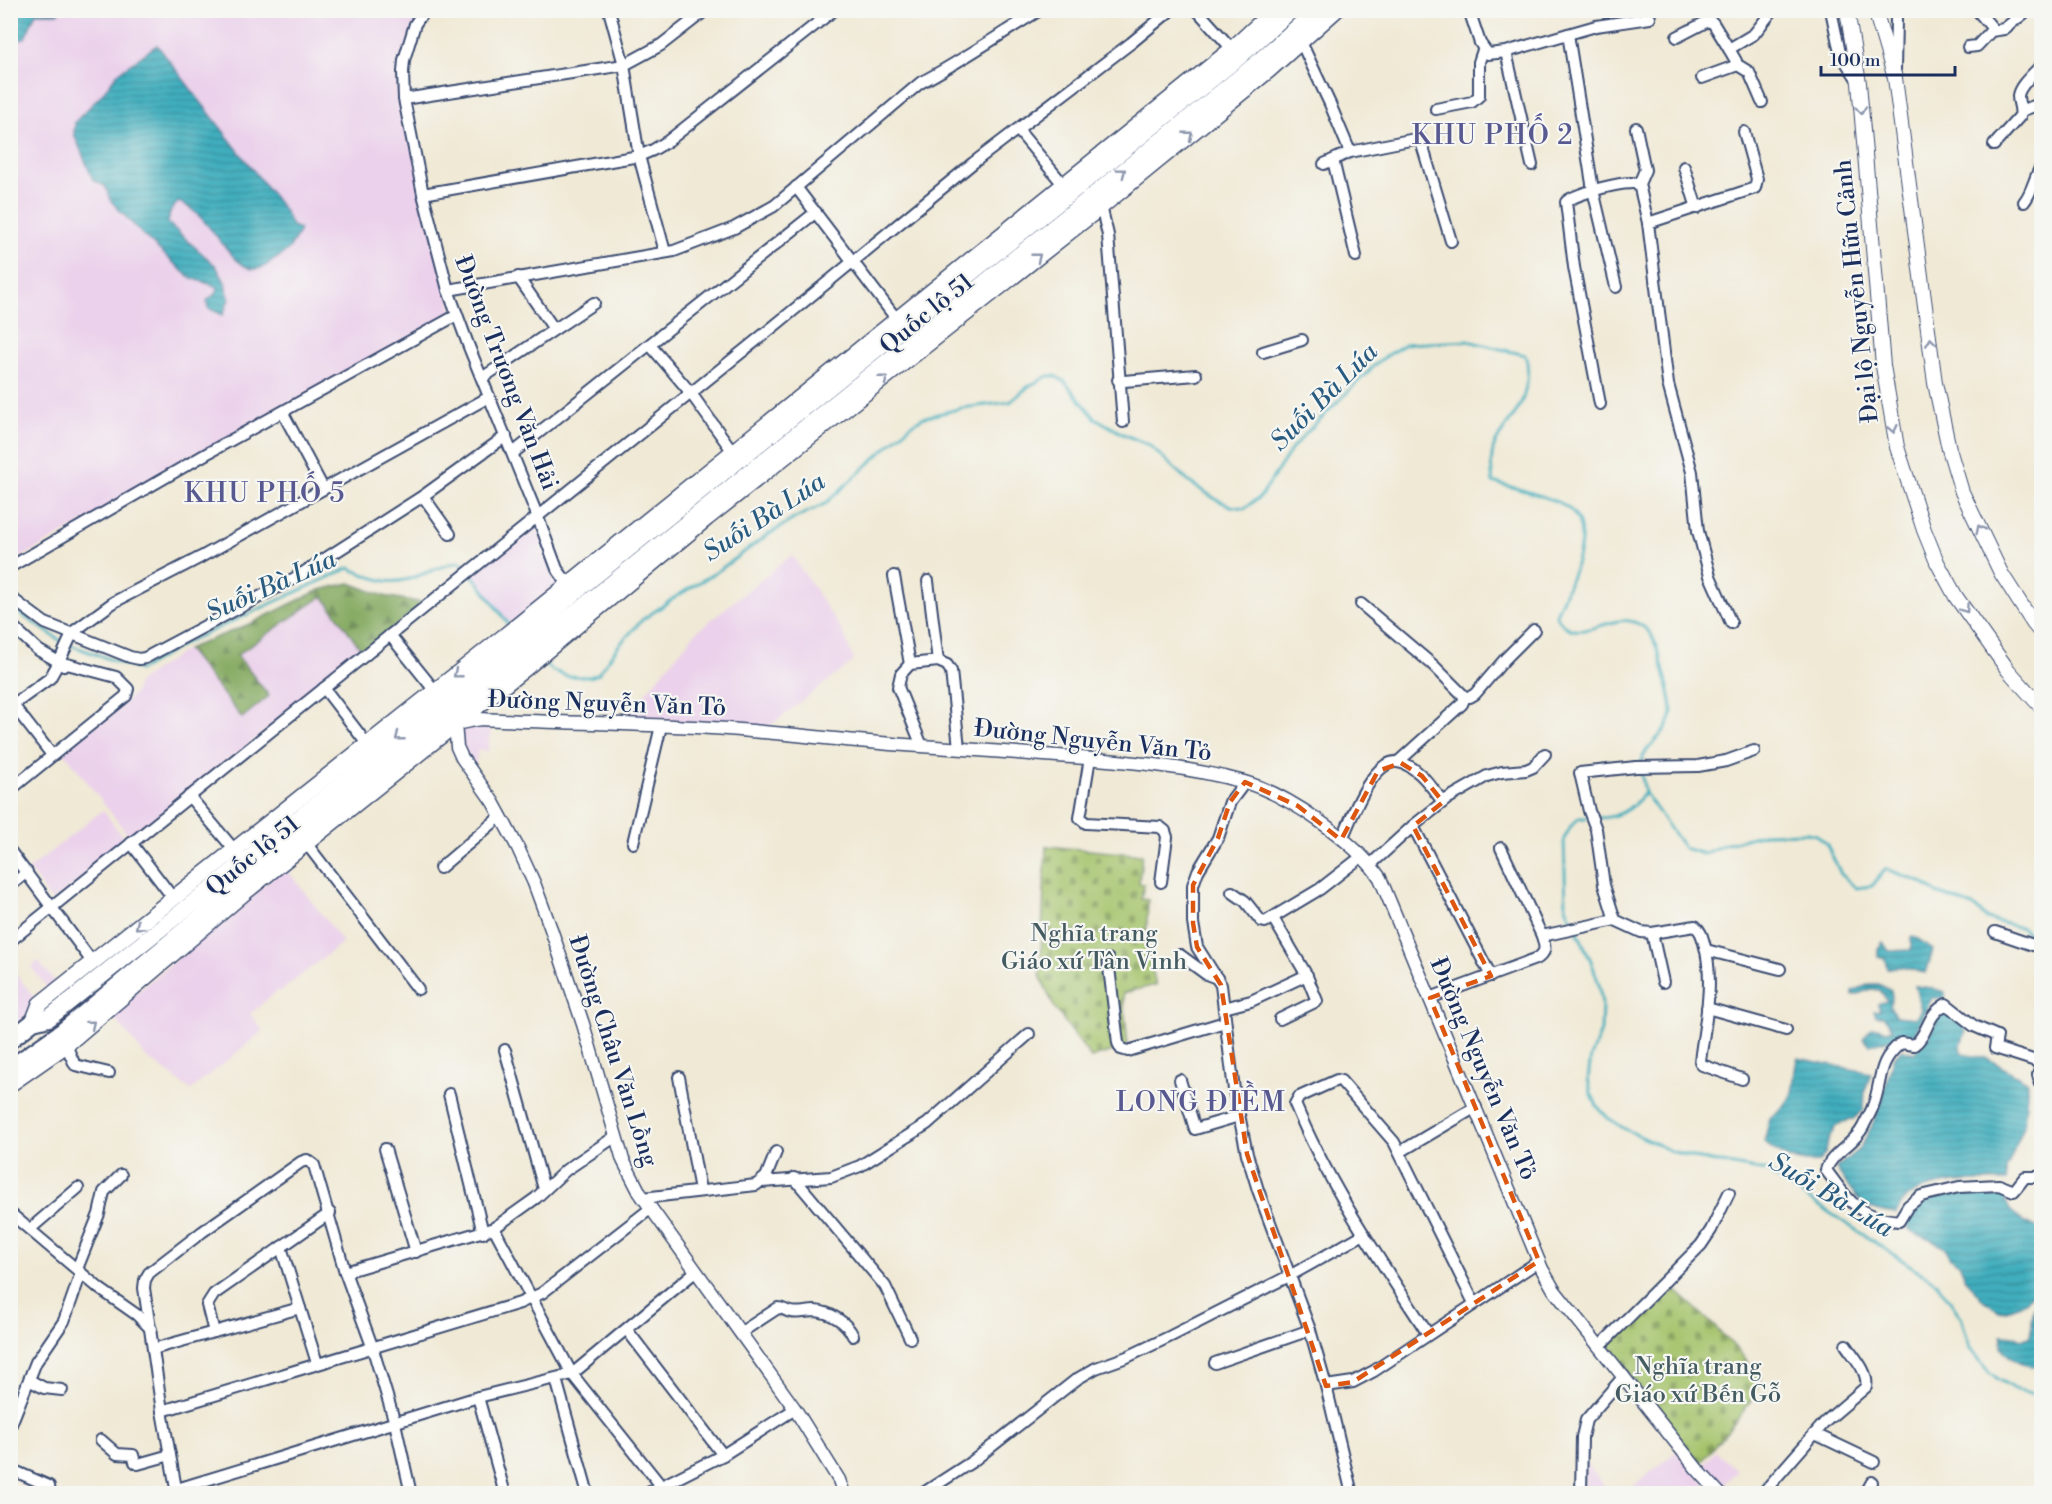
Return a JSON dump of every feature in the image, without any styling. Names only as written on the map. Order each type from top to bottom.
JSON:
[{"type":"highway","name":"Quốc lộ 51","points":[[532,638],[580,599],[859,391],[1098,200],[1245,63],[1292,10]]},
{"type":"highway","name":"Quốc lộ 51","points":[[580,599],[736,456],[1067,189],[1317,10]]},
{"type":"highway","points":[[515,653],[532,638]]},
{"type":"highway","name":"Quốc lộ 51","points":[[11,1037],[33,1022],[49,1018],[239,856],[515,653]]},
{"type":"highway","name":"Quốc lộ 51","points":[[10,1068],[63,1031],[253,873],[442,706]]},
{"type":"main road","name":"Quốc lộ 51","points":[[1245,63],[1274,10]]},
{"type":"main road","name":"Quốc lộ 51","points":[[1245,63],[1301,42],[1336,10]]},
{"type":"main road","name":"Đại lộ Nguyễn Hữu Cảnh","points":[[1847,10],[1859,83],[1883,366],[1897,447],[1924,530],[1937,562],[1956,597],[2001,661],[2042,708]]},
{"type":"main road","points":[[1875,10],[1894,78],[1935,383],[1949,449],[1962,492],[2001,573],[2042,634]]},
{"type":"main road","name":"Quốc lộ 51","points":[[532,638],[580,599]]},
{"type":"main road","points":[[515,653],[532,638]]},
{"type":"main road","name":"Quốc lộ 51","points":[[33,1022],[40,1004],[173,898],[239,856],[367,744],[442,706],[515,653]]},
{"type":"main road","name":"Quốc lộ 51","points":[[10,1084],[66,1045],[306,843],[442,706]]},
{"type":"street","name":"Đường Trương Văn Hải","points":[[474,10],[424,11],[415,24],[404,60],[404,99],[423,194],[448,290],[557,570],[580,599]]},
{"type":"street","points":[[609,10],[624,65],[639,156],[665,252]]},
{"type":"street","points":[[404,99],[624,65],[661,45],[706,10]]},
{"type":"street","points":[[423,194],[639,156],[653,150],[668,141],[834,10]]},
{"type":"street","points":[[448,290],[665,252],[714,237],[774,206],[920,83],[947,69],[1040,10]]},
{"type":"street","points":[[10,941],[973,163],[1171,10]]},
{"type":"street","points":[[1197,10],[1245,63]]},
{"type":"street","points":[[1469,10],[1483,50],[1488,54],[1506,52],[1596,26],[1650,18]]},
{"type":"street","points":[[1831,10],[1840,53],[1859,83]]},
{"type":"street","points":[[1894,10],[1896,19],[1894,78]]},
{"type":"street","points":[[1977,10],[1994,30]]},
{"type":"street","points":[[1968,47],[1977,46],[1994,30],[2004,29],[2028,10]]},
{"type":"street","points":[[1729,49],[1754,34],[1769,12]]},
{"type":"street","points":[[1677,37],[1708,21],[1713,23],[1736,64],[1749,72],[1762,102]]},
{"type":"street","points":[[1568,34],[1593,190],[1616,287]]},
{"type":"street","points":[[1301,42],[1350,152]]},
{"type":"street","points":[[1436,109],[1472,102],[1479,96],[1479,62],[1483,50]]},
{"type":"street","points":[[1506,52],[1532,165]]},
{"type":"street","points":[[1702,78],[1736,64]]},
{"type":"street","points":[[2021,111],[2018,99],[2020,90],[2042,64]]},
{"type":"street","points":[[1994,145],[2011,127],[2021,111],[2042,103]]},
{"type":"street","points":[[1636,128],[1645,170],[1639,184],[1648,223],[1668,384],[1692,472],[1698,531],[1710,576],[1731,623]]},
{"type":"street","points":[[1018,130],[1067,189]]},
{"type":"street","points":[[1648,223],[1755,188],[1757,179],[1744,132]]},
{"type":"street","points":[[1356,256],[1329,162],[1350,152],[1420,138],[1451,241]]},
{"type":"street","points":[[2024,202],[2030,195],[2033,182],[2042,165]]},
{"type":"street","points":[[1684,167],[1697,207]]},
{"type":"street","points":[[1600,404],[1574,267],[1566,208],[1567,200],[1593,190],[1630,182],[1639,184]]},
{"type":"street","points":[[796,187],[900,323]]},
{"type":"street","points":[[1098,200],[1108,235],[1123,422]]},
{"type":"street","points":[[513,453],[816,212]]},
{"type":"street","points":[[518,277],[554,329]]},
{"type":"street","points":[[482,378],[594,303]]},
{"type":"street","points":[[10,567],[457,315]]},
{"type":"street","points":[[1263,352],[1302,340]]},
{"type":"street","points":[[650,345],[690,392],[736,456]]},
{"type":"street","points":[[1118,380],[1196,375]]},
{"type":"street","points":[[52,755],[12,706],[50,678],[72,632],[114,602],[489,397]]},
{"type":"street","points":[[283,413],[323,488]]},
{"type":"street","points":[[10,597],[45,623],[130,657],[145,658],[271,592],[423,496],[506,436]]},
{"type":"street","points":[[423,496],[450,534]]},
{"type":"street","points":[[894,576],[910,664]]},
{"type":"street","points":[[928,581],[938,661]]},
{"type":"street","points":[[1361,604],[1434,664],[1465,697]]},
{"type":"street","points":[[10,790],[128,693],[128,689],[116,677],[68,664],[64,666],[38,650],[11,626]]},
{"type":"street","points":[[1465,697],[1475,694],[1534,630]]},
{"type":"street","points":[[390,635],[442,706]]},
{"type":"street","points":[[922,746],[898,687],[904,669],[910,664],[938,661],[947,665],[951,671],[959,748]]},
{"type":"street","points":[[324,688],[367,744]]},
{"type":"street","points":[[1342,839],[1378,771],[1386,764],[1398,762],[1462,704],[1465,697]]},
{"type":"street","name":"Đường Nguyễn Văn Tỏ","points":[[442,706],[480,719],[710,728],[1089,758],[1174,767],[1245,782],[1298,806],[1342,839],[1380,878],[1539,1261],[1554,1290],[1697,1469],[1720,1494]]},
{"type":"street","name":"Đường Châu Văn Lồng","points":[[442,706],[462,758],[501,816],[525,861],[552,929],[623,1160],[647,1203],[795,1410],[839,1480],[844,1494]]},
{"type":"street","points":[[633,843],[661,726]]},
{"type":"street","points":[[1615,920],[1604,885],[1596,829],[1580,774],[1636,767],[1698,766],[1726,761],[1754,750]]},
{"type":"street","points":[[1232,892],[1245,901],[1261,921],[1265,922],[1365,861],[1443,802],[1487,776],[1533,767],[1545,754]]},
{"type":"street","points":[[1089,758],[1080,818],[1086,823],[1160,827],[1165,831],[1167,837],[1161,882]]},
{"type":"street","points":[[1398,762],[1422,776],[1443,802]]},
{"type":"street","points":[[1245,782],[1230,802],[1218,838],[1198,871],[1193,885],[1193,923],[1197,947],[1221,985],[1239,1116],[1247,1154],[1310,1330],[1352,1494]]},
{"type":"street","points":[[189,796],[239,856]]},
{"type":"street","points":[[440,868],[501,816]]},
{"type":"street","points":[[1413,826],[1491,976]]},
{"type":"street","points":[[131,843],[173,898]]},
{"type":"street","points":[[306,843],[418,989]]},
{"type":"street","points":[[1430,998],[1538,958],[1544,953],[1542,936],[1501,848]]},
{"type":"street","points":[[10,852],[93,963]]},
{"type":"street","points":[[10,886],[27,872]]},
{"type":"street","points":[[1273,918],[1306,975],[1317,1001],[1280,1019]]},
{"type":"street","points":[[1542,936],[1615,920],[1641,932],[1652,933],[1695,926],[1700,930],[1706,950],[1711,981],[1701,1063],[1742,1079]]},
{"type":"street","points":[[1995,932],[2042,948]]},
{"type":"street","points":[[1652,933],[1664,982]]},
{"type":"street","points":[[1706,950],[1780,969]]},
{"type":"street","points":[[1180,955],[1206,974],[1218,979]]},
{"type":"street","points":[[1108,959],[1118,1043],[1121,1049],[1128,1051],[1225,1022]]},
{"type":"street","points":[[1224,1008],[1251,1000],[1306,975]]},
{"type":"street","points":[[2042,1082],[2038,1075],[2041,1067],[2036,1061],[1995,1048],[1997,1036],[1974,1026],[1946,1004],[1936,1010],[1920,1041],[1914,1045],[1901,1043],[1888,1054],[1874,1105],[1859,1135],[1829,1161],[1826,1170],[1856,1208],[1881,1219],[1899,1221],[1908,1206],[1922,1196],[1959,1187],[1999,1185],[2014,1191],[2025,1177],[2038,1177],[2042,1174]]},
{"type":"street","points":[[1707,1008],[1786,1030]]},
{"type":"street","points":[[162,1411],[372,1346],[499,1310],[543,1293],[647,1203],[699,1190],[756,1185],[762,1182],[794,1178],[831,1178],[860,1166],[927,1124],[1029,1034]]},
{"type":"street","points":[[66,1045],[75,1065],[109,1073]]},
{"type":"street","points":[[505,1050],[544,1190]]},
{"type":"street","points":[[679,1077],[699,1190]]},
{"type":"street","points":[[1180,1080],[1195,1129],[1239,1116]]},
{"type":"street","points":[[1428,1334],[1364,1234],[1322,1160],[1299,1114],[1295,1101],[1299,1097],[1337,1080],[1341,1081],[1394,1142],[1474,1303]]},
{"type":"street","points":[[449,1094],[483,1233]]},
{"type":"street","points":[[1400,1152],[1476,1107]]},
{"type":"street","points":[[345,1272],[494,1228],[566,1170],[616,1136]]},
{"type":"street","points":[[385,1149],[416,1252]]},
{"type":"street","points":[[762,1182],[776,1152]]},
{"type":"street","points":[[411,1494],[395,1423],[372,1346],[345,1272],[330,1213],[314,1165],[307,1160],[301,1162],[202,1232],[149,1273],[144,1288],[162,1411],[177,1491],[395,1423],[478,1397],[572,1374],[695,1272]]},
{"type":"street","points":[[10,1427],[41,1354],[64,1321],[101,1208],[104,1192],[122,1175]]},
{"type":"street","points":[[794,1178],[885,1286],[910,1338]]},
{"type":"street","points":[[30,1229],[78,1188]]},
{"type":"street","points":[[1600,1346],[1701,1245],[1729,1193]]},
{"type":"street","points":[[10,1213],[79,1271],[137,1315],[151,1329]]},
{"type":"street","points":[[214,1332],[207,1305],[209,1299],[330,1213]]},
{"type":"street","points":[[494,1228],[572,1374],[662,1486]]},
{"type":"street","points":[[922,1494],[973,1461],[1077,1379],[1096,1368],[1150,1347],[1291,1275],[1364,1234]]},
{"type":"street","points":[[281,1247],[317,1363]]},
{"type":"street","points":[[1326,1386],[1353,1383],[1539,1261]]},
{"type":"street","points":[[153,1349],[300,1308]]},
{"type":"street","points":[[740,1333],[778,1308],[783,1308],[790,1312],[814,1311],[828,1314],[848,1326],[853,1336]]},
{"type":"street","points":[[627,1330],[723,1455]]},
{"type":"street","points":[[1215,1363],[1310,1330]]},
{"type":"street","points":[[1762,1494],[1825,1422],[1866,1387],[1868,1380],[1866,1374],[1846,1345]]},
{"type":"street","points":[[1581,1494],[1582,1437],[1586,1420],[1624,1376]]},
{"type":"street","points":[[556,1379],[588,1494]]},
{"type":"street","points":[[29,1380],[44,1388],[62,1390]]},
{"type":"street","points":[[478,1397],[505,1494]]},
{"type":"street","points":[[646,1494],[723,1455],[795,1410]]},
{"type":"street","points":[[1815,1434],[1874,1462]]},
{"type":"street","points":[[101,1440],[117,1454],[133,1455],[138,1464],[170,1455]]},
{"type":"street","points":[[10,1469],[49,1486],[50,1494]]},
{"type":"street","points":[[1865,1494],[1872,1482]]},
{"type":"highlighted area","points":[[1401,763],[1422,776],[1443,802],[1413,826],[1491,976],[1430,998],[1539,1261],[1353,1382],[1326,1386],[1247,1154],[1221,985],[1197,947],[1193,923],[1193,885],[1218,838],[1230,802],[1245,782],[1298,806],[1341,840],[1378,771]]},
{"type":"shaded area","points":[[11,11],[420,11],[400,71],[453,313],[11,563]]},
{"type":"shaded area","points":[[536,521],[562,582],[510,625],[471,574]]},
{"type":"shaded area","points":[[792,555],[844,634],[854,661],[767,728],[623,720],[697,631]]},
{"type":"shaded area","points":[[350,583],[384,596],[424,603],[131,839],[63,751],[134,694],[139,681],[187,649]]},
{"type":"shaded area","points":[[480,724],[491,725],[488,751],[478,750],[475,767],[462,746],[460,728]]},
{"type":"shaded area","points":[[103,810],[127,842],[52,902],[29,869]]},
{"type":"shaded area","points":[[285,867],[343,942],[280,992],[278,990],[250,1014],[263,1031],[191,1090],[147,1058],[111,1014]]},
{"type":"shaded area","points":[[38,961],[57,984],[49,990],[31,967]]},
{"type":"shaded area","points":[[11,967],[36,1000],[29,1019],[13,1032],[11,1029]]},
{"type":"shaded area","points":[[1677,1451],[1712,1494],[1624,1494]]},
{"type":"shaded area","points":[[1715,1451],[1737,1470],[1722,1488],[1702,1467]]},
{"type":"shaded area","points":[[1585,1462],[1610,1493],[1584,1493]]},
{"type":"green space","points":[[350,583],[384,596],[424,603],[363,652],[323,596],[237,655],[269,696],[242,718],[187,649],[252,623],[319,590]]},
{"type":"green space","name":"Nghĩa trang Giáo xứ Tân Vinh","points":[[1046,846],[1142,855],[1139,883],[1144,884],[1141,899],[1148,900],[1146,945],[1156,985],[1123,993],[1128,1046],[1091,1058],[1054,1007],[1040,975]]},
{"type":"green space","name":"Nghĩa trang Giáo xứ Bến Gỗ","points":[[1667,1283],[1727,1339],[1760,1376],[1753,1396],[1745,1409],[1700,1463],[1606,1345]]},
{"type":"water","points":[[10,11],[59,11],[58,13],[36,13],[25,38],[11,42]]},
{"type":"water","points":[[157,45],[284,210],[292,226],[300,229],[293,243],[283,254],[261,268],[248,268],[229,252],[199,216],[189,207],[178,202],[170,212],[168,223],[216,266],[225,282],[229,299],[223,315],[208,308],[207,301],[217,292],[218,287],[189,277],[144,236],[111,201],[105,186],[93,180],[74,134],[75,122],[102,94],[118,73]]},
{"type":"water","points":[[1911,937],[1917,938],[1933,950],[1926,973],[1902,967],[1887,969],[1885,958],[1878,956],[1878,949],[1883,942],[1889,951],[1911,950]]},
{"type":"water","points":[[1870,984],[1879,984],[1891,991],[1890,1006],[1895,1016],[1916,1018],[1921,1010],[1915,986],[1945,992],[1945,998],[1932,998],[1914,1036],[1903,1035],[1870,1045],[1863,1039],[1871,1028],[1887,1031],[1893,1029],[1883,1016],[1876,1016],[1874,1011],[1880,1010],[1878,1004],[1887,1001],[1880,990],[1871,989],[1853,996],[1853,991]]},
{"type":"water","points":[[1942,1013],[1962,1024],[1966,1031],[1960,1047],[1962,1054],[1987,1058],[2028,1082],[2024,1126],[2006,1170],[2007,1181],[1940,1184],[1915,1192],[1906,1198],[1896,1214],[1874,1209],[1854,1194],[1836,1168],[1859,1149],[1870,1130],[1882,1101],[1893,1058],[1902,1049],[1914,1053],[1929,1037]]},
{"type":"water","points":[[1798,1058],[1871,1073],[1865,1090],[1864,1110],[1853,1119],[1836,1126],[1828,1141],[1826,1152],[1819,1162],[1804,1162],[1789,1158],[1764,1142],[1770,1118],[1783,1107],[1791,1096]]},
{"type":"water","points":[[1979,1190],[2001,1191],[2010,1210],[2024,1222],[2041,1229],[2041,1289],[2017,1307],[1999,1311],[1982,1299],[1967,1281],[1960,1265],[1951,1258],[1946,1249],[1909,1229],[1905,1220],[1930,1195]]},
{"type":"water","points":[[2041,1306],[2041,1366],[2028,1366],[2014,1360],[2001,1347],[2002,1335],[2016,1336],[2022,1340],[2030,1336],[2034,1307]]},
{"type":"waterway","name":"Suối Bà Lúa","points":[[542,661],[553,671],[567,676],[590,677],[598,674],[619,645],[642,620],[718,571],[766,536],[797,517],[825,504],[911,425],[922,418],[962,408],[1010,402],[1029,386],[1048,376],[1055,376],[1065,382],[1095,418],[1149,445],[1189,482],[1217,500],[1231,506],[1245,508],[1261,496],[1293,447],[1379,361],[1405,344],[1468,341],[1525,355],[1527,361],[1528,375],[1523,397],[1493,449],[1492,477],[1493,482],[1560,503],[1573,513],[1579,525],[1581,539],[1579,555],[1556,615],[1565,626],[1576,630],[1625,620],[1638,623],[1650,633],[1653,639],[1667,685],[1672,713],[1667,726],[1645,753],[1641,763]]},
{"type":"waterway","name":"Suối Bà Lúa","points":[[70,645],[140,670],[185,643],[349,568],[376,579],[395,581],[414,578],[460,562],[478,582],[509,625]]},
{"type":"waterway","name":"Suối Bà Lúa","points":[[10,607],[64,643]]},
{"type":"waterway","name":"Suối Bà Lúa","points":[[1594,818],[1616,815],[1629,809],[1640,799],[1645,793],[1641,770]]},
{"type":"waterway","points":[[1645,793],[1684,848],[1703,854],[1723,845],[1763,834],[1807,833],[1817,835],[1826,843],[1841,874],[1856,888],[1872,886],[1886,869],[1923,883],[1937,893],[1975,907],[1987,919],[2022,928],[2028,933],[2042,931]]},
{"type":"waterway","name":"Suối Bà Lúa","points":[[1587,818],[1579,818],[1571,826],[1564,839],[1566,907],[1599,984],[1602,1004],[1601,1031],[1591,1057],[1588,1079],[1597,1106],[1608,1118],[1625,1129],[1671,1151],[1700,1159],[1766,1171],[1937,1283],[1961,1317],[1970,1347],[1989,1373],[2014,1389],[2042,1396]]},
{"type":"district","name":"KHU PHỐ 2","points":[[1493,136]]},
{"type":"district","name":"KHU PHỐ 5","points":[[265,494]]},
{"type":"district","name":"LONG ĐIỀM","points":[[1201,1103]]}]
